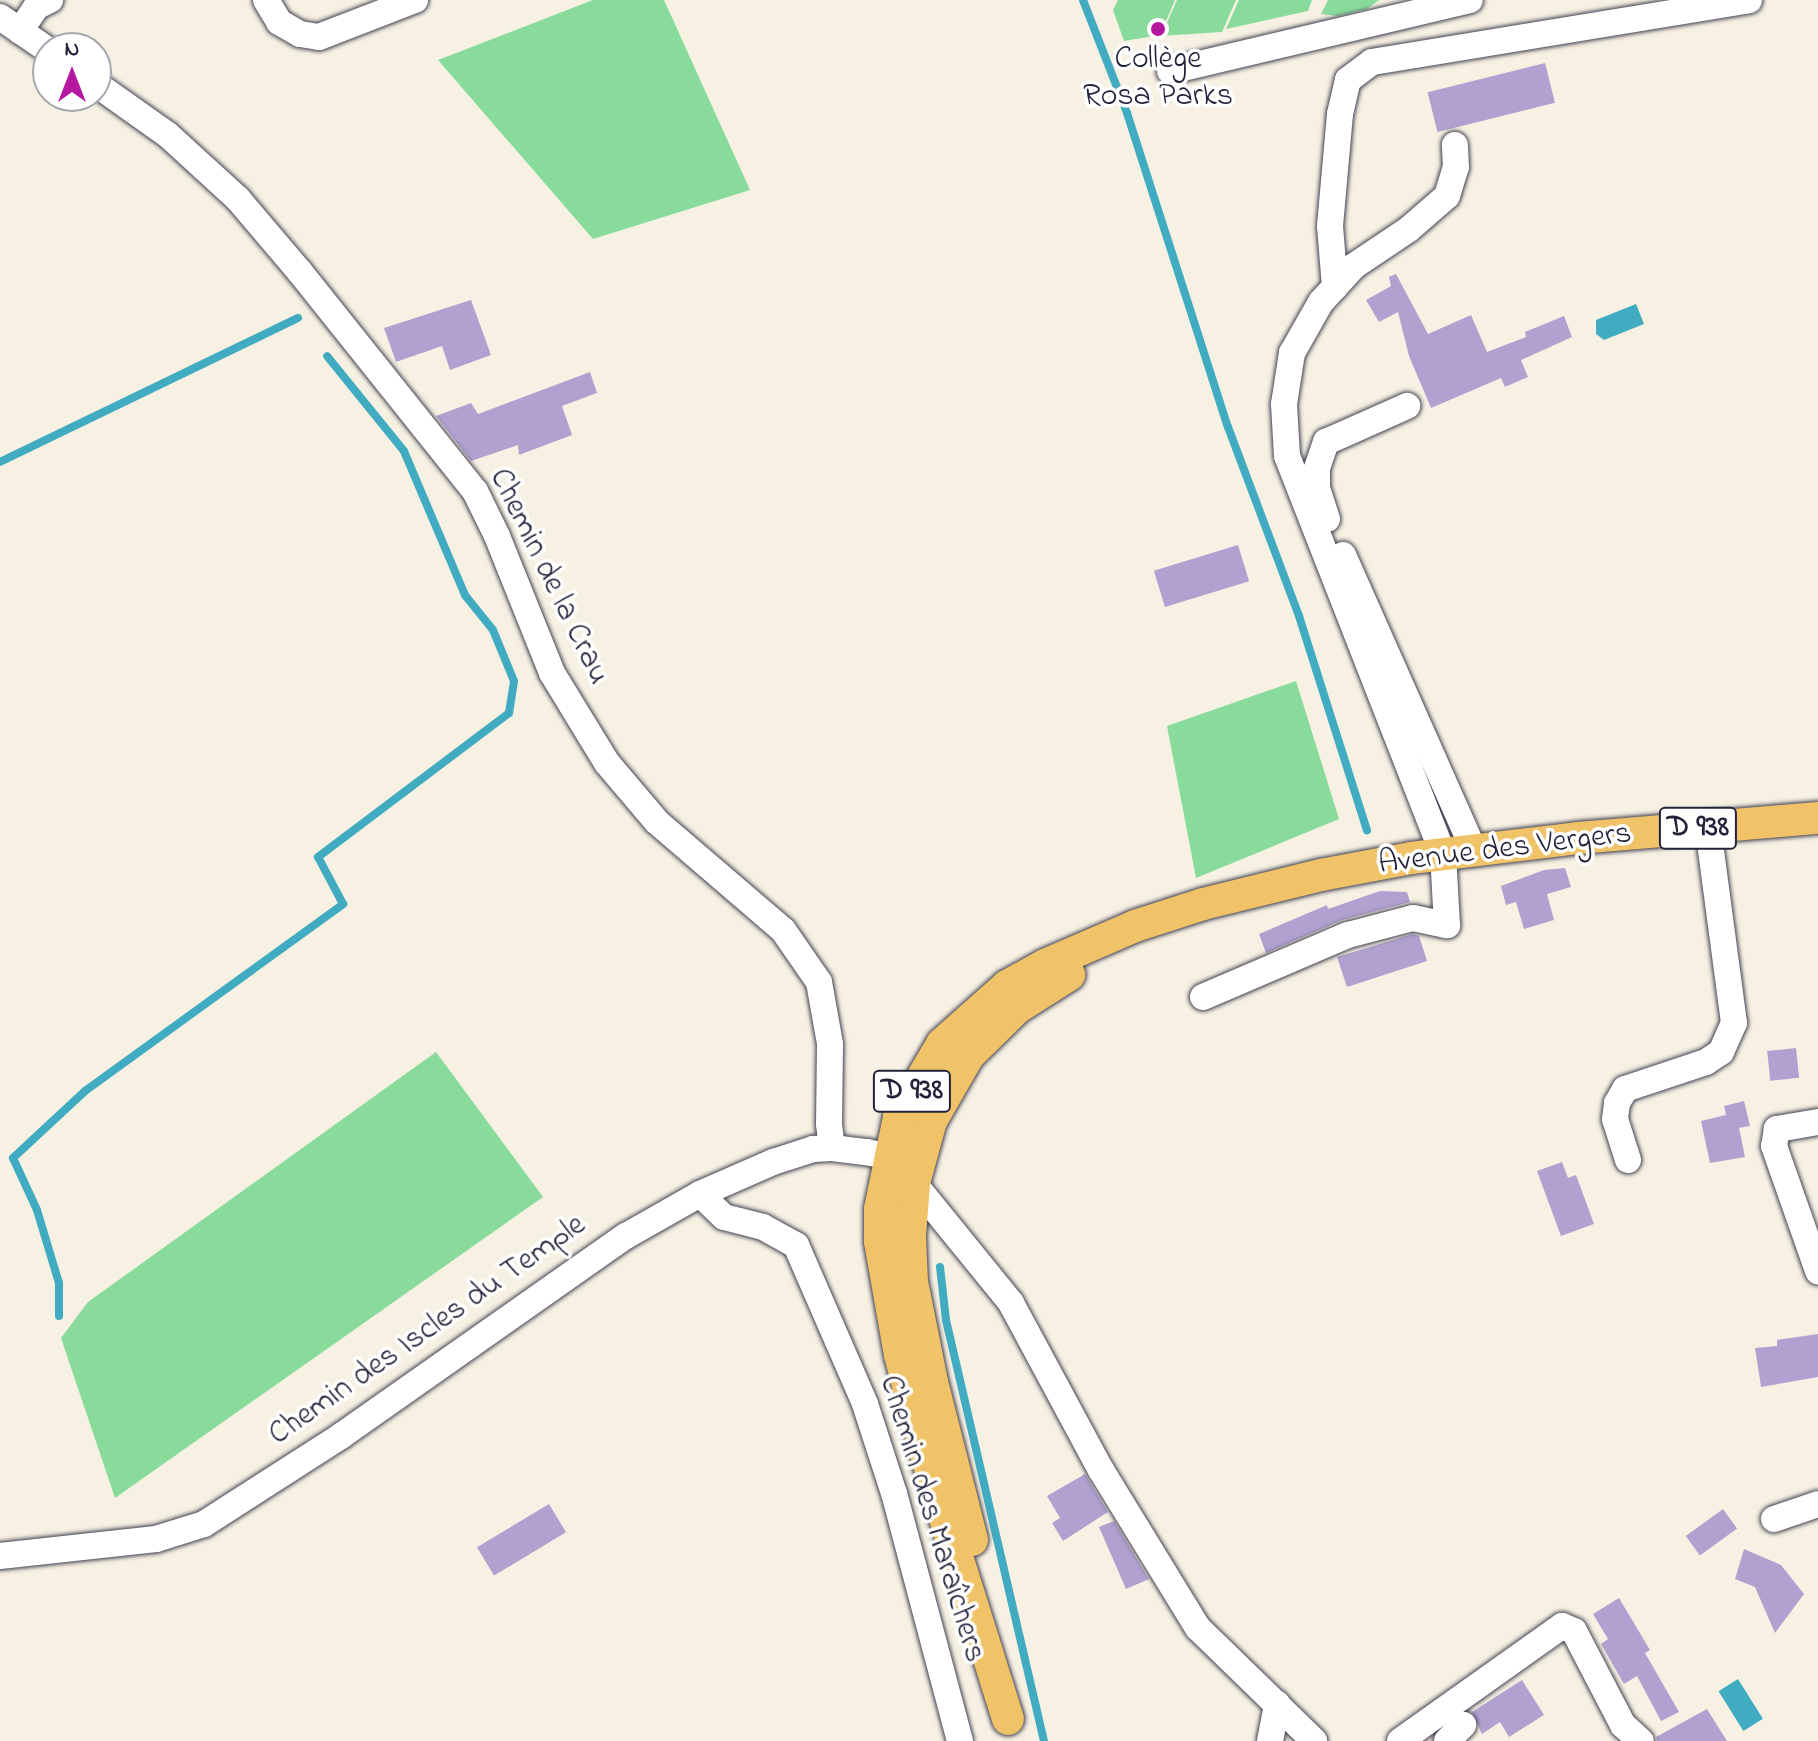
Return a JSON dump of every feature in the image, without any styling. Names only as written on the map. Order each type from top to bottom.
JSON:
[{"type":"main road","name":"Avenue des Vergers","points":[[1242,896],[1321,875],[1458,852],[1818,818]]},
{"type":"main road","name":"D 938","points":[[1011,1730],[994,1632],[932,1382],[912,1282],[910,1236],[914,1183],[931,1121],[969,1055],[1017,1008],[1082,966],[1242,896]]},
{"type":"main road","name":"D 938","points":[[1011,1730],[932,1476],[900,1355],[880,1241],[880,1209],[899,1117],[942,1044],[1007,986],[1076,950],[1135,926],[1242,896]]},
{"type":"street","points":[[32,39],[10,24],[50,0]]},
{"type":"street","points":[[266,0],[279,22],[300,34],[319,37],[415,0]]},
{"type":"street","points":[[1170,71],[1387,11],[1470,0]]},
{"type":"street","points":[[1335,287],[1330,226],[1340,114],[1348,80],[1372,62],[1749,0]]},
{"type":"street","name":"Chemin de la Crau","points":[[112,95],[168,135],[238,199],[475,491],[497,536],[552,673],[607,763],[657,822],[783,930],[819,982],[827,1010],[832,1148]]},
{"type":"street","points":[[1455,145],[1456,167],[1447,196],[1409,229],[1354,266],[1321,302],[1292,353],[1284,404],[1287,456],[1458,852]]},
{"type":"street","points":[[1203,997],[1348,935],[1413,918],[1447,925],[1458,852],[1317,488],[1317,468],[1326,442],[1407,406]]},
{"type":"street","points":[[1628,1160],[1615,1119],[1617,1103],[1625,1089],[1706,1062],[1721,1052],[1734,1023],[1708,827]]},
{"type":"street","points":[[931,1121],[889,1157],[914,1183],[1011,1303],[1101,1470],[1198,1628],[1314,1741]]},
{"type":"street","points":[[1818,1122],[1777,1129],[1774,1146],[1818,1271]]},
{"type":"street","name":"Chemin des Iscles du Temple","points":[[0,1556],[156,1539],[204,1524],[341,1436],[626,1236],[700,1194],[794,1154],[832,1148],[889,1157]]},
{"type":"street","name":"Chemin des Maraîchers","points":[[700,1194],[724,1217],[763,1227],[796,1245],[865,1404],[894,1493],[960,1741]]},
{"type":"street","points":[[1774,1519],[1818,1504]]},
{"type":"street","points":[[1400,1741],[1562,1626],[1574,1631],[1623,1725],[1641,1741]]},
{"type":"street","points":[[1270,1741],[1277,1704]]},
{"type":"green space","points":[[593,0],[664,0],[750,190],[593,239],[438,60]]},
{"type":"green space","points":[[1118,0],[1175,0],[1160,35],[1124,41],[1113,10]]},
{"type":"green space","points":[[1177,0],[1236,0],[1222,32],[1161,36]]},
{"type":"green space","points":[[1239,0],[1312,0],[1308,11],[1226,29]]},
{"type":"green space","points":[[1328,0],[1379,0],[1367,9],[1338,16],[1321,14]]},
{"type":"green space","points":[[1296,681],[1339,819],[1196,878],[1167,726]]},
{"type":"green space","points":[[436,1052],[543,1197],[115,1498],[61,1338],[88,1302]]},
{"type":"water","points":[[1636,304],[1644,324],[1604,340],[1596,334],[1596,320]]},
{"type":"water","points":[[1738,1679],[1763,1719],[1743,1731],[1718,1691]]},
{"type":"building","points":[[1545,63],[1555,103],[1438,132],[1428,92]]},
{"type":"building","points":[[1396,274],[1428,334],[1471,315],[1487,352],[1526,337],[1525,332],[1564,316],[1572,337],[1521,360],[1528,377],[1505,387],[1501,378],[1431,408],[1409,356],[1398,312],[1379,322],[1366,300],[1391,286],[1389,277]]},
{"type":"building","points":[[471,300],[491,355],[450,370],[442,346],[396,362],[384,328]]},
{"type":"building","points":[[590,372],[597,393],[562,406],[572,435],[519,455],[518,445],[471,461],[436,416],[471,403],[478,414]]},
{"type":"building","points":[[1238,545],[1249,581],[1165,607],[1154,571]]},
{"type":"building","points":[[1565,868],[1571,887],[1547,894],[1554,920],[1524,929],[1516,902],[1506,905],[1501,886],[1544,870]]},
{"type":"building","points":[[1380,891],[1407,892],[1410,902],[1342,920],[1266,953],[1259,934],[1327,905],[1328,909]]},
{"type":"building","points":[[1413,934],[1419,936],[1427,961],[1347,987],[1337,957]]},
{"type":"building","points":[[1796,1048],[1799,1078],[1770,1081],[1767,1051]]},
{"type":"building","points":[[1744,1101],[1750,1126],[1739,1128],[1745,1157],[1710,1163],[1701,1121],[1726,1115],[1724,1106]]},
{"type":"building","points":[[1562,1162],[1568,1178],[1576,1175],[1594,1224],[1561,1236],[1537,1171]]},
{"type":"building","points":[[1818,1334],[1818,1377],[1761,1387],[1755,1348],[1777,1346],[1777,1340]]},
{"type":"building","points":[[1085,1474],[1108,1512],[1063,1541],[1052,1523],[1060,1518],[1047,1496]]},
{"type":"building","points":[[549,1504],[566,1532],[494,1576],[477,1547]]},
{"type":"building","points":[[1723,1509],[1737,1528],[1700,1555],[1686,1536]]},
{"type":"building","points":[[1114,1521],[1149,1579],[1126,1589],[1099,1527]]},
{"type":"building","points":[[1744,1549],[1781,1565],[1804,1594],[1775,1633],[1755,1587],[1735,1579]]},
{"type":"building","points":[[1619,1598],[1650,1650],[1645,1653],[1679,1712],[1661,1721],[1637,1676],[1624,1684],[1601,1644],[1608,1639],[1593,1614]]},
{"type":"building","points":[[1522,1680],[1544,1715],[1509,1737],[1500,1722],[1482,1734],[1472,1712]]},
{"type":"building","points":[[1707,1709],[1727,1741],[1657,1741],[1656,1737]]},
{"type":"waterway","points":[[1083,0],[1127,113],[1228,427],[1299,616],[1367,831]]},
{"type":"waterway","points":[[0,462],[298,318]]},
{"type":"waterway","points":[[59,1316],[59,1283],[37,1210],[13,1158],[85,1091],[343,904],[318,857],[509,713],[514,681],[493,630],[465,595],[404,451],[327,356]]},
{"type":"waterway","points":[[940,1267],[946,1320],[1044,1741]]},
{"type":"place","name":"Collège Rosa Parks","points":[[1158,29]]}]
